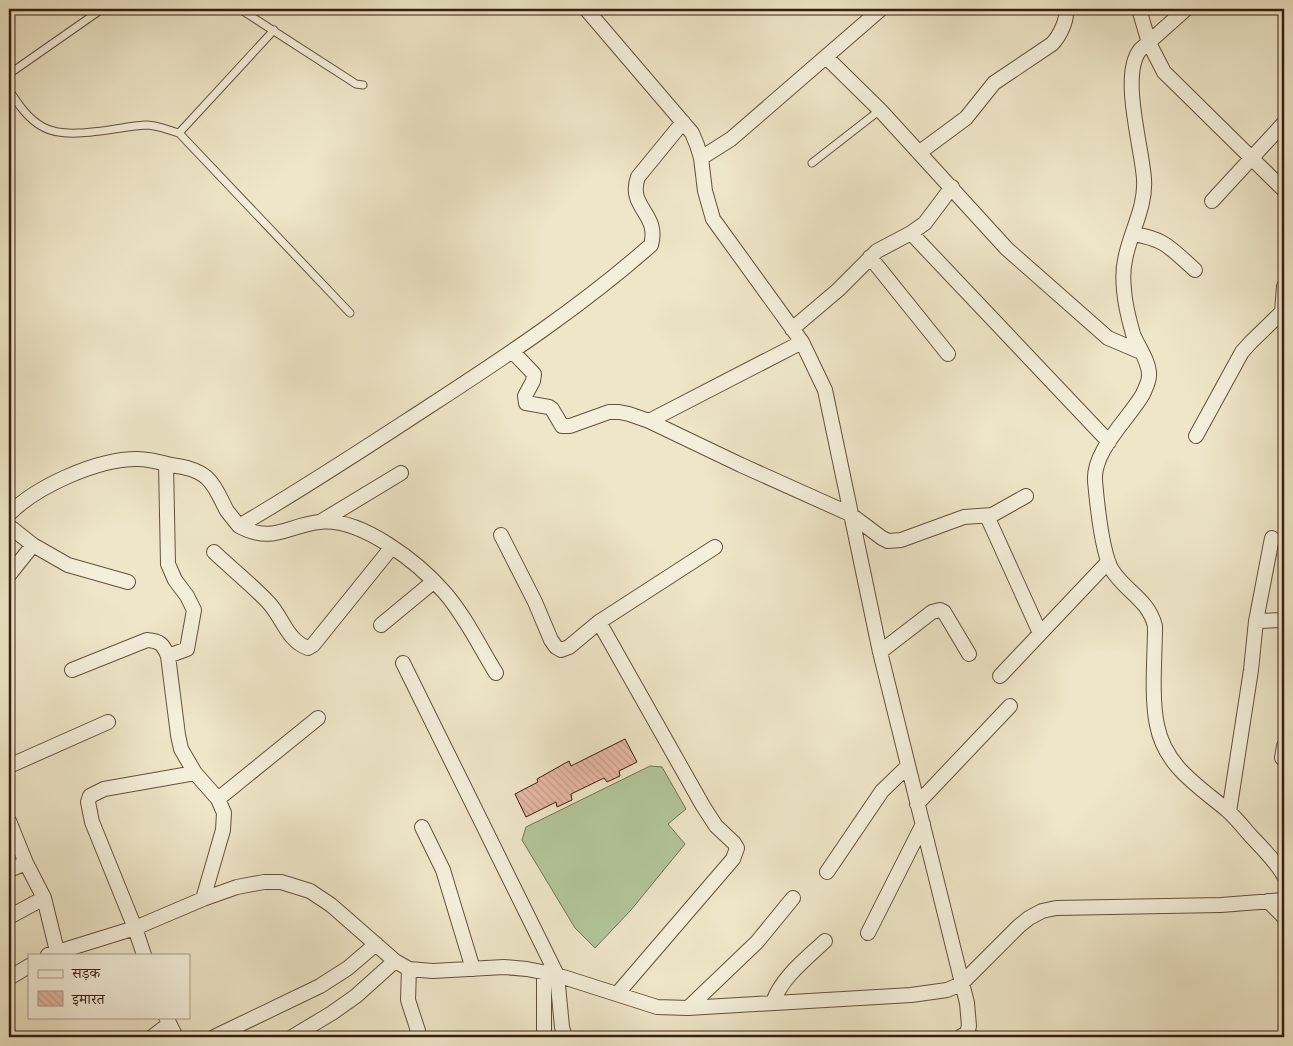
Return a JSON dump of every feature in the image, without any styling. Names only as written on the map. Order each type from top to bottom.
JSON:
[{"type":"street","points":[[586,9],[692,133],[701,158],[705,191],[713,219],[802,342],[825,390],[880,652],[961,976],[961,984],[969,1014],[969,1026],[964,1035]]},
{"type":"street","points":[[701,158],[731,139],[881,9]]},
{"type":"street","points":[[920,152],[966,118],[994,83],[1057,40],[1066,15],[1064,9]]},
{"type":"street","points":[[1139,9],[1149,42],[1164,72],[1284,190]]},
{"type":"street","points":[[1186,9],[1136,54],[1132,66],[1134,111],[1144,180],[1140,214],[1125,259],[1124,289],[1125,304],[1134,334],[1148,366],[1149,376],[1146,388],[1138,402],[1100,455],[1095,479],[1104,548],[1108,562],[1113,572],[1146,605],[1155,626],[1155,709],[1162,743],[1171,761],[1185,776],[1229,812],[1284,876]]},
{"type":"street","points":[[826,57],[920,152],[1007,249],[1108,338],[1141,352]]},
{"type":"street","points":[[239,526],[304,488],[513,352],[583,300],[651,245],[654,234],[651,222],[635,196],[634,185],[638,177],[683,122]]},
{"type":"street","points":[[1212,201],[1284,123]]},
{"type":"street","points":[[792,329],[838,290],[870,257],[885,246],[919,228],[932,216],[952,187]]},
{"type":"street","points":[[910,234],[1109,442]]},
{"type":"street","points":[[1133,234],[1158,239],[1165,243],[1195,270]]},
{"type":"street","points":[[870,257],[948,354]]},
{"type":"street","points":[[1196,436],[1242,352],[1282,312],[1284,286]]},
{"type":"street","points":[[649,421],[802,342]]},
{"type":"street","points":[[513,352],[534,374],[534,381],[525,396],[526,403],[549,407],[555,412],[562,426],[570,426],[598,416],[619,412],[649,421],[850,514],[882,538],[895,542],[964,517],[996,514],[1026,496]]},
{"type":"street","points":[[9,514],[31,495],[45,487],[95,467],[121,460],[139,459],[193,470],[208,479],[239,526],[249,532],[271,535],[320,522],[401,473]]},
{"type":"street","points":[[166,464],[168,564],[175,580],[192,604],[194,614],[187,649],[168,656]]},
{"type":"street","points":[[987,516],[1040,633]]},
{"type":"street","points":[[320,522],[355,527],[392,547],[433,582],[454,605],[496,673]]},
{"type":"street","points":[[9,526],[33,545],[68,565],[128,582]]},
{"type":"street","points":[[501,535],[556,647],[561,650],[569,647],[599,622],[715,547]]},
{"type":"street","points":[[1229,812],[1251,670],[1256,621],[1272,538]]},
{"type":"street","points":[[9,575],[33,545]]},
{"type":"street","points":[[214,552],[267,601],[287,630],[303,646],[308,648],[392,547]]},
{"type":"street","points":[[1000,676],[1108,562]]},
{"type":"street","points":[[381,625],[433,582]]},
{"type":"street","points":[[880,652],[932,612],[940,610],[944,612],[970,654]]},
{"type":"street","points":[[1256,621],[1284,620]]},
{"type":"street","points":[[599,622],[703,806],[716,826],[737,848],[733,859],[617,994]]},
{"type":"street","points":[[72,670],[147,640],[157,641],[163,645],[168,656],[181,748],[195,773],[218,799],[224,813],[224,821],[203,899]]},
{"type":"street","points":[[402,663],[551,973],[565,1037]]},
{"type":"street","points":[[918,804],[1010,706]]},
{"type":"street","points":[[218,799],[318,718]]},
{"type":"street","points":[[9,766],[108,722]]},
{"type":"street","points":[[827,872],[882,791],[908,766]]},
{"type":"street","points":[[144,954],[92,822],[88,802],[90,796],[104,789],[195,773]]},
{"type":"street","points":[[9,821],[26,863],[44,898],[53,953],[135,928],[203,899],[237,887],[264,882],[281,882],[310,891],[331,905],[395,961],[409,969],[433,972],[504,967],[527,968],[551,973],[657,1007],[688,1008],[911,995],[947,990],[961,984],[1029,918],[1042,911],[1063,908],[1221,905],[1284,900]]},
{"type":"street","points":[[868,933],[923,824]]},
{"type":"street","points":[[422,827],[443,870],[473,969]]},
{"type":"street","points":[[9,870],[26,863]]},
{"type":"street","points":[[9,917],[44,898]]},
{"type":"street","points":[[688,1008],[756,942],[793,898]]},
{"type":"street","points":[[1268,901],[1284,917]]},
{"type":"street","points":[[773,1002],[784,982],[824,941]]},
{"type":"street","points":[[214,1037],[320,986],[348,968],[376,944]]},
{"type":"street","points":[[292,1037],[356,996],[395,961]]},
{"type":"street","points":[[9,978],[28,967]]},
{"type":"street","points":[[409,969],[408,1000],[416,1035]]},
{"type":"street","points":[[544,1037],[551,973]]},
{"type":"street","points":[[152,1037],[167,1021],[176,1037]]},
{"type":"lane","points":[[9,74],[102,9]]},
{"type":"lane","points":[[240,9],[356,84],[363,85]]},
{"type":"lane","points":[[179,133],[274,30]]},
{"type":"lane","points":[[9,90],[31,118],[42,127],[56,132],[86,132],[147,125],[179,133],[350,313]]},
{"type":"lane","points":[[812,163],[880,110]]},
{"type":"lane","points":[[964,1035],[986,1037]]},
{"type":"green space","points":[[650,766],[662,767],[686,809],[668,824],[685,844],[631,910],[595,948],[575,928],[522,840],[526,827]]},
{"type":"building","points":[[625,739],[637,762],[619,771],[620,776],[607,782],[604,778],[571,794],[572,800],[557,807],[556,802],[526,817],[515,794],[538,782],[537,779],[569,761],[571,766]]}]
